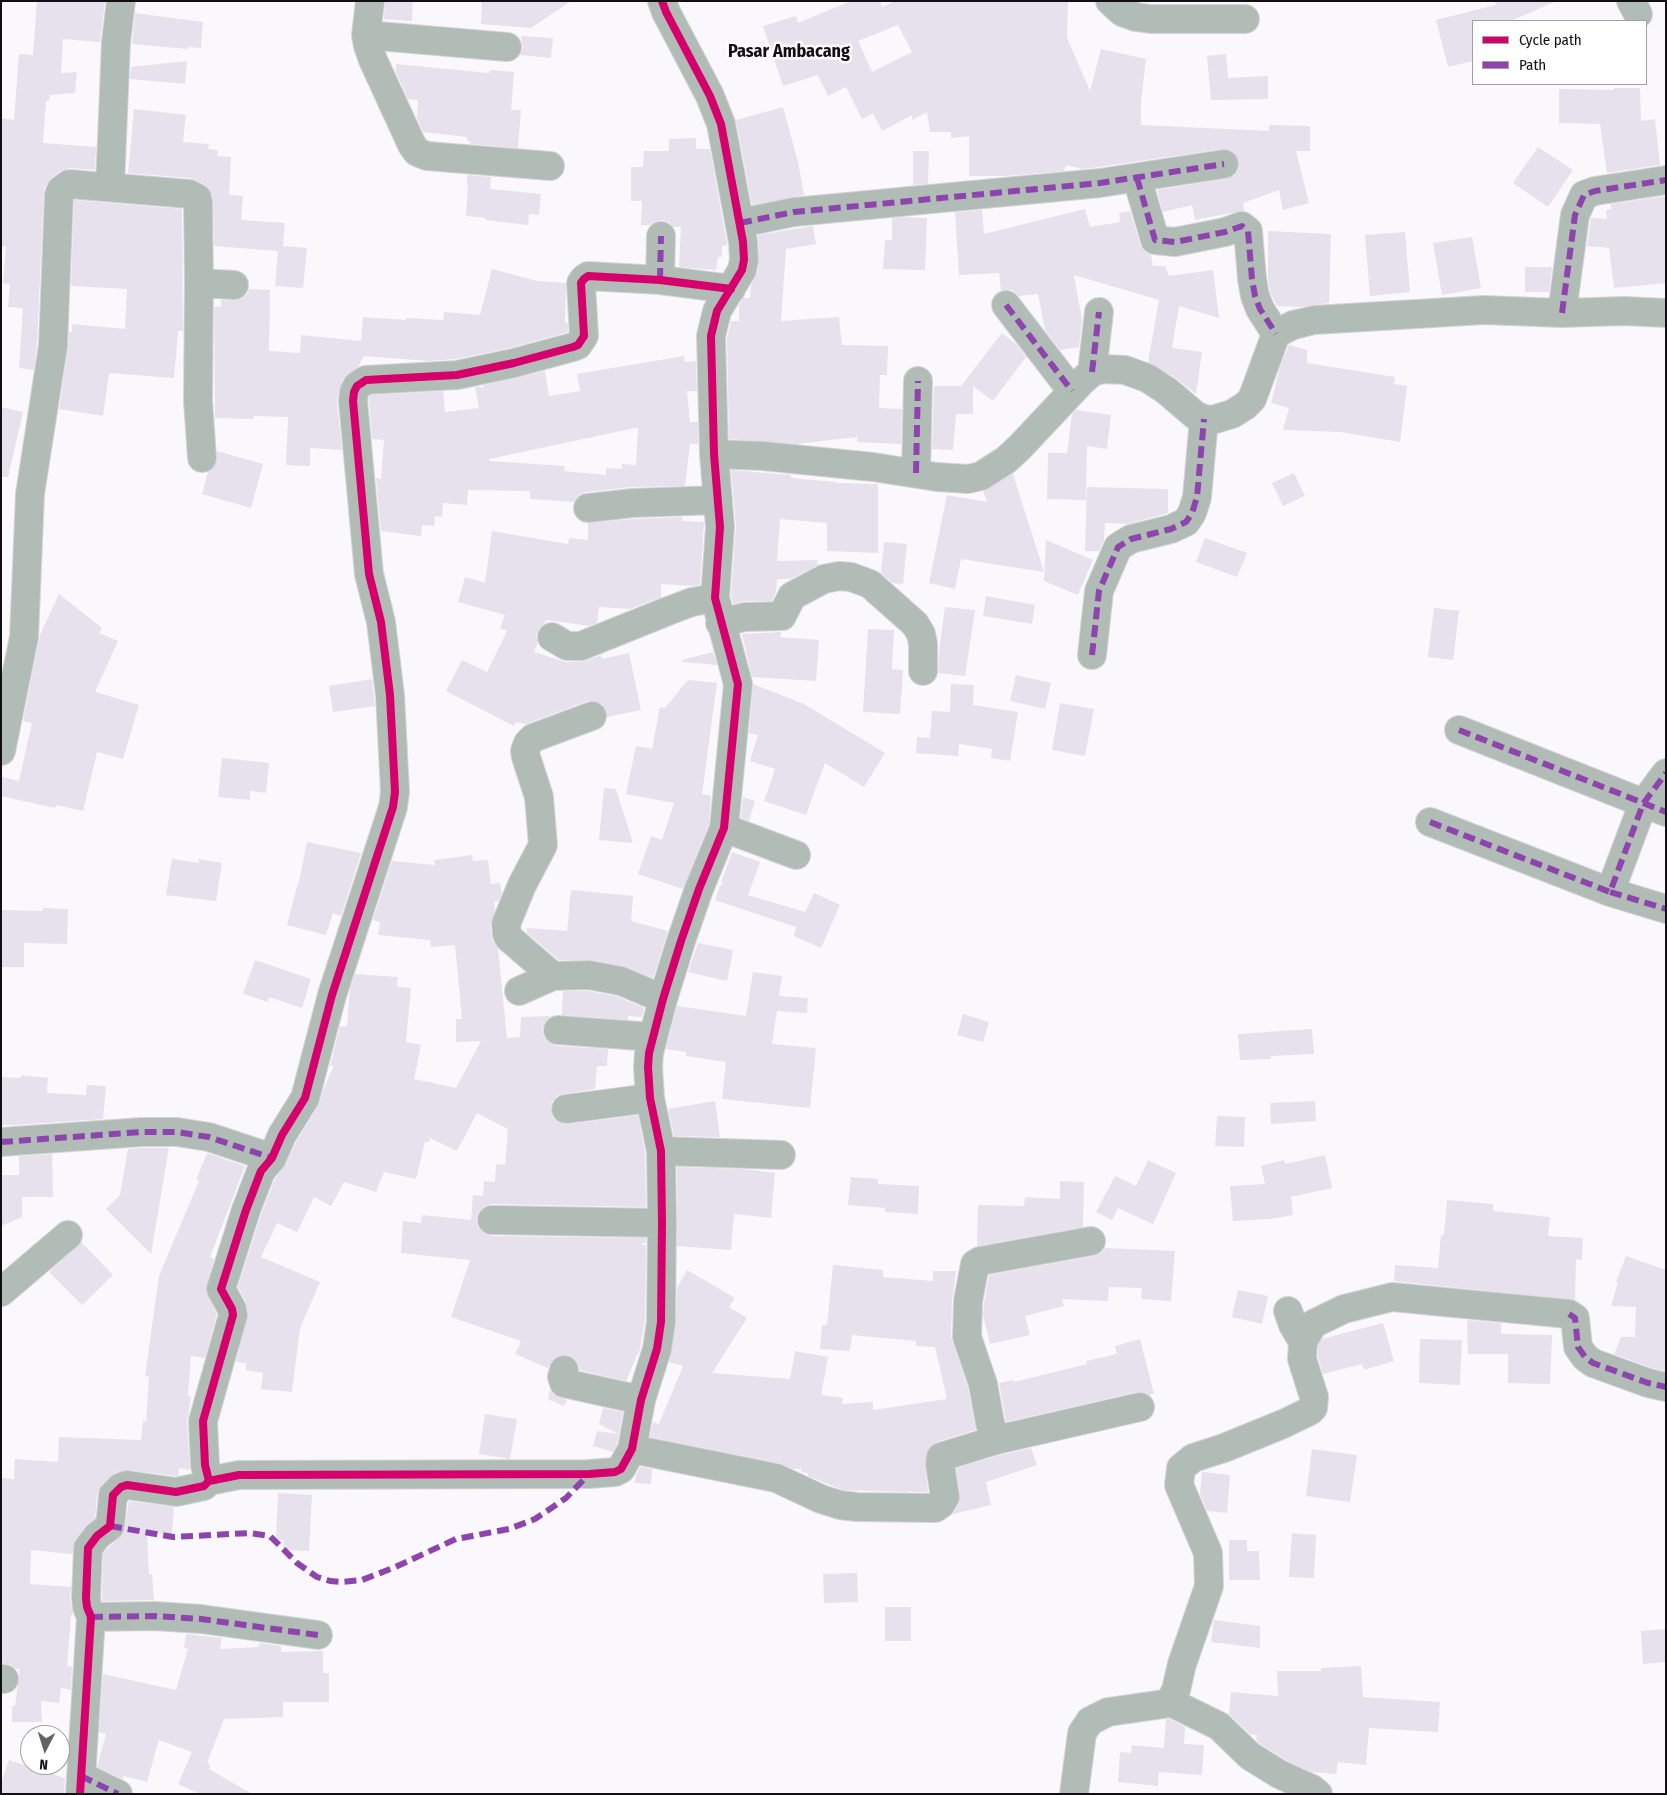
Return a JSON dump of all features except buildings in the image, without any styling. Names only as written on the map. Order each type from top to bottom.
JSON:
[{"type":"street","points":[[110,186],[116,42],[121,1]]},
{"type":"street","points":[[370,1],[366,35],[373,60],[417,152],[427,156],[550,166]]},
{"type":"street","points":[[207,1475],[580,1474],[615,1472],[621,1469],[632,1450],[642,1400],[660,1335],[661,1151],[650,1098],[648,1067],[653,1037],[663,999],[692,907],[724,828],[738,684],[718,610],[720,526],[714,454],[712,328],[717,311],[738,278],[744,260],[740,223],[721,124],[710,96],[662,1]]},
{"type":"street","points":[[1110,1],[1122,12],[1136,17],[1245,19]]},
{"type":"street","points":[[366,35],[507,47]]},
{"type":"street","points":[[740,223],[804,211],[1100,184],[1224,164]]},
{"type":"street","points":[[1137,178],[1155,240],[1175,242],[1225,232],[1242,226],[1248,232],[1255,296],[1260,309],[1276,334]]},
{"type":"street","points":[[1562,313],[1574,215],[1584,195],[1604,189],[1666,180]]},
{"type":"street","points":[[1,751],[26,622],[30,494],[53,346],[59,195],[61,190],[69,184],[190,194],[197,198],[199,283],[198,401],[202,458]]},
{"type":"street","points":[[660,280],[661,236]]},
{"type":"street","points":[[118,1794],[81,1785],[91,1617],[86,1598],[88,1548],[97,1536],[110,1526],[113,1495],[117,1490],[127,1485],[176,1492],[204,1486],[207,1475],[204,1422],[233,1315],[232,1309],[221,1289],[246,1210],[261,1171],[272,1158],[282,1135],[305,1098],[309,1087],[332,995],[380,842],[389,821],[395,792],[389,685],[381,622],[368,565],[353,401],[357,386],[366,380],[374,379],[446,376],[469,373],[574,347],[584,336],[581,289],[584,279],[588,276],[660,280],[731,289]]},
{"type":"street","points":[[199,283],[234,285]]},
{"type":"street","points":[[1006,305],[1072,391]]},
{"type":"street","points":[[714,454],[772,457],[968,479],[981,476],[1006,460],[1092,372],[1113,369],[1136,373],[1167,391],[1195,415],[1204,419],[1222,418],[1245,406],[1252,399],[1276,334],[1293,325],[1314,320],[1484,310],[1562,313],[1624,311],[1666,313]]},
{"type":"street","points":[[1092,372],[1099,312]]},
{"type":"street","points":[[916,473],[918,381]]},
{"type":"street","points":[[1092,656],[1099,591],[1118,547],[1131,539],[1186,522],[1192,513],[1197,497],[1204,419]]},
{"type":"street","points":[[588,508],[632,502],[718,500]]},
{"type":"street","points":[[552,637],[567,646],[581,646],[692,602],[745,617],[782,616],[792,596],[824,579],[839,576],[851,577],[870,584],[915,624],[921,634],[923,644],[923,671]]},
{"type":"street","points":[[553,976],[509,938],[507,934],[506,924],[522,885],[543,845],[539,797],[525,751],[528,743],[533,738],[592,716]]},
{"type":"street","points":[[1459,730],[1654,808]]},
{"type":"street","points":[[1610,892],[1654,808],[1666,773]]},
{"type":"street","points":[[1430,822],[1610,892],[1666,909]]},
{"type":"street","points":[[724,828],[796,855]]},
{"type":"street","points":[[519,991],[553,976],[573,974],[604,977],[663,999]]},
{"type":"street","points":[[558,1030],[653,1037]]},
{"type":"street","points":[[566,1109],[650,1098]]},
{"type":"street","points":[[1,1142],[142,1132],[177,1132],[209,1136],[272,1158]]},
{"type":"street","points":[[661,1151],[781,1155]]},
{"type":"street","points":[[492,1220],[662,1223]]},
{"type":"street","points":[[1,1292],[68,1234]]},
{"type":"street","points":[[996,1440],[990,1422],[983,1384],[967,1337],[968,1301],[975,1264],[980,1260],[1091,1241]]},
{"type":"street","points":[[1170,1702],[1176,1690],[1182,1664],[1209,1586],[1208,1553],[1178,1485],[1181,1468],[1193,1458],[1224,1448],[1310,1411],[1315,1402],[1302,1359],[1304,1342],[1313,1324],[1344,1309],[1392,1297],[1569,1314],[1575,1318],[1578,1347],[1585,1357],[1630,1376],[1666,1387]]},
{"type":"street","points":[[1288,1311],[1293,1325],[1304,1342]]},
{"type":"street","points":[[564,1370],[562,1377],[564,1383],[642,1400]]},
{"type":"street","points":[[632,1450],[776,1478],[821,1499],[840,1505],[936,1508],[944,1501],[945,1497],[940,1464],[941,1457],[996,1440],[1140,1407]]},
{"type":"street","points":[[91,1617],[154,1616],[201,1619],[318,1634]]},
{"type":"street","points":[[1074,1794],[1082,1733],[1090,1721],[1108,1712],[1170,1702],[1219,1726],[1250,1756],[1279,1774],[1312,1789],[1318,1794]]},
{"type":"marked path","points":[[740,223],[794,212],[1100,183],[1224,164]]},
{"type":"marked path","points":[[1137,178],[1155,240],[1175,242],[1225,232],[1242,226],[1248,231],[1255,296],[1260,309],[1276,334]]},
{"type":"marked path","points":[[1562,313],[1575,215],[1584,195],[1595,191],[1666,180]]},
{"type":"marked path","points":[[660,280],[661,236]]},
{"type":"marked path","points":[[1006,305],[1072,391]]},
{"type":"marked path","points":[[1092,372],[1099,312]]},
{"type":"marked path","points":[[916,473],[918,381]]},
{"type":"marked path","points":[[1092,655],[1099,591],[1118,547],[1131,539],[1171,529],[1186,522],[1192,513],[1197,497],[1204,419]]},
{"type":"marked path","points":[[1459,730],[1666,812]]},
{"type":"marked path","points":[[1430,822],[1610,892],[1643,804],[1666,773]]},
{"type":"marked path","points":[[1610,892],[1666,909]]},
{"type":"marked path","points":[[1,1142],[142,1132],[177,1132],[209,1137],[272,1158]]},
{"type":"marked path","points":[[1569,1314],[1575,1318],[1578,1347],[1585,1357],[1593,1363],[1648,1383],[1666,1387]]},
{"type":"marked path","points":[[110,1526],[173,1537],[250,1533],[270,1536],[297,1563],[317,1577],[341,1582],[362,1580],[456,1539],[509,1529],[535,1519],[566,1498],[589,1474]]},
{"type":"marked path","points":[[91,1617],[154,1616],[201,1619],[318,1635]]},
{"type":"marked path","points":[[81,1776],[118,1794]]},
{"type":"cycle path","points":[[209,1481],[239,1475],[589,1474],[615,1472],[621,1469],[632,1449],[641,1400],[657,1349],[661,1322],[661,1151],[650,1098],[649,1053],[681,941],[699,889],[724,828],[738,684],[715,598],[720,527],[714,454],[711,336],[717,311],[742,270],[744,260],[743,242],[721,124],[710,96],[662,1]]},
{"type":"cycle path","points":[[80,1794],[91,1617],[86,1598],[88,1548],[97,1536],[110,1526],[113,1495],[121,1487],[127,1485],[176,1492],[204,1486],[209,1481],[205,1465],[203,1421],[233,1315],[232,1309],[221,1289],[246,1210],[261,1171],[272,1158],[282,1135],[305,1098],[332,995],[393,807],[395,792],[390,695],[381,622],[369,574],[353,401],[354,392],[357,386],[366,380],[457,375],[514,363],[578,345],[584,336],[581,283],[588,276],[660,280],[731,289]]},
{"type":"district","name":"Pasar Ambacang","points":[[789,52]]}]
